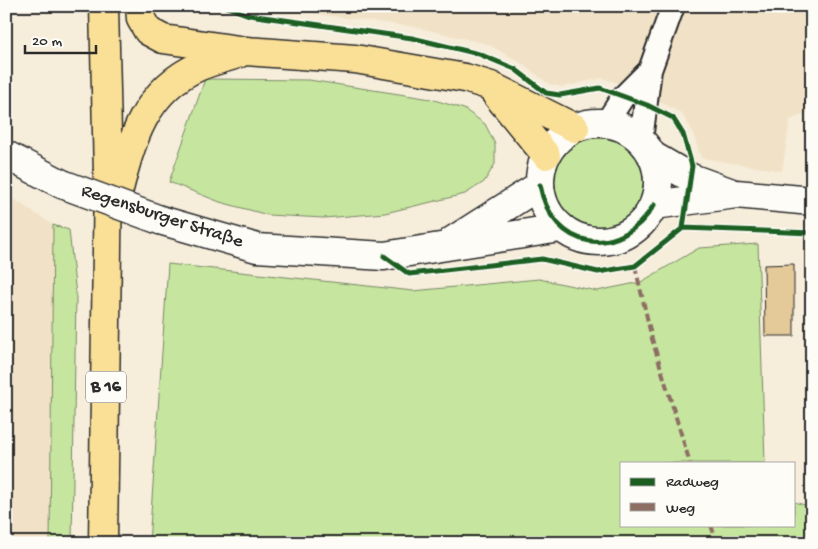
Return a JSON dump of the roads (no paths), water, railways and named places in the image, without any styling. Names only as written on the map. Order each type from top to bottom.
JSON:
[{"type":"highway","name":"B 16","points":[[103,543],[108,230],[104,6]]},
{"type":"highway","points":[[140,6],[141,19],[148,31],[163,39],[246,51],[355,59],[465,78],[491,86],[574,128]]},
{"type":"highway","points":[[108,230],[126,161],[143,114],[168,86],[198,67],[246,51]]},
{"type":"highway","points":[[491,86],[546,155]]},
{"type":"street","points":[[673,6],[650,70],[647,148],[658,172],[659,189],[654,205],[645,221],[630,233],[613,240],[594,242],[576,238],[560,228],[550,216],[542,201],[541,170],[546,155],[558,139],[574,128],[606,123],[625,128],[647,148],[691,178],[736,194]]},
{"type":"street","points":[[606,123],[623,97],[650,70]]},
{"type":"street","name":"Regensburger Straße","points":[[6,155],[62,184],[160,220],[257,248],[384,256],[560,228]]},
{"type":"street","name":"Regensburger Straße","points":[[444,246],[540,185]]},
{"type":"street","points":[[654,205],[736,194],[812,201]]}]
